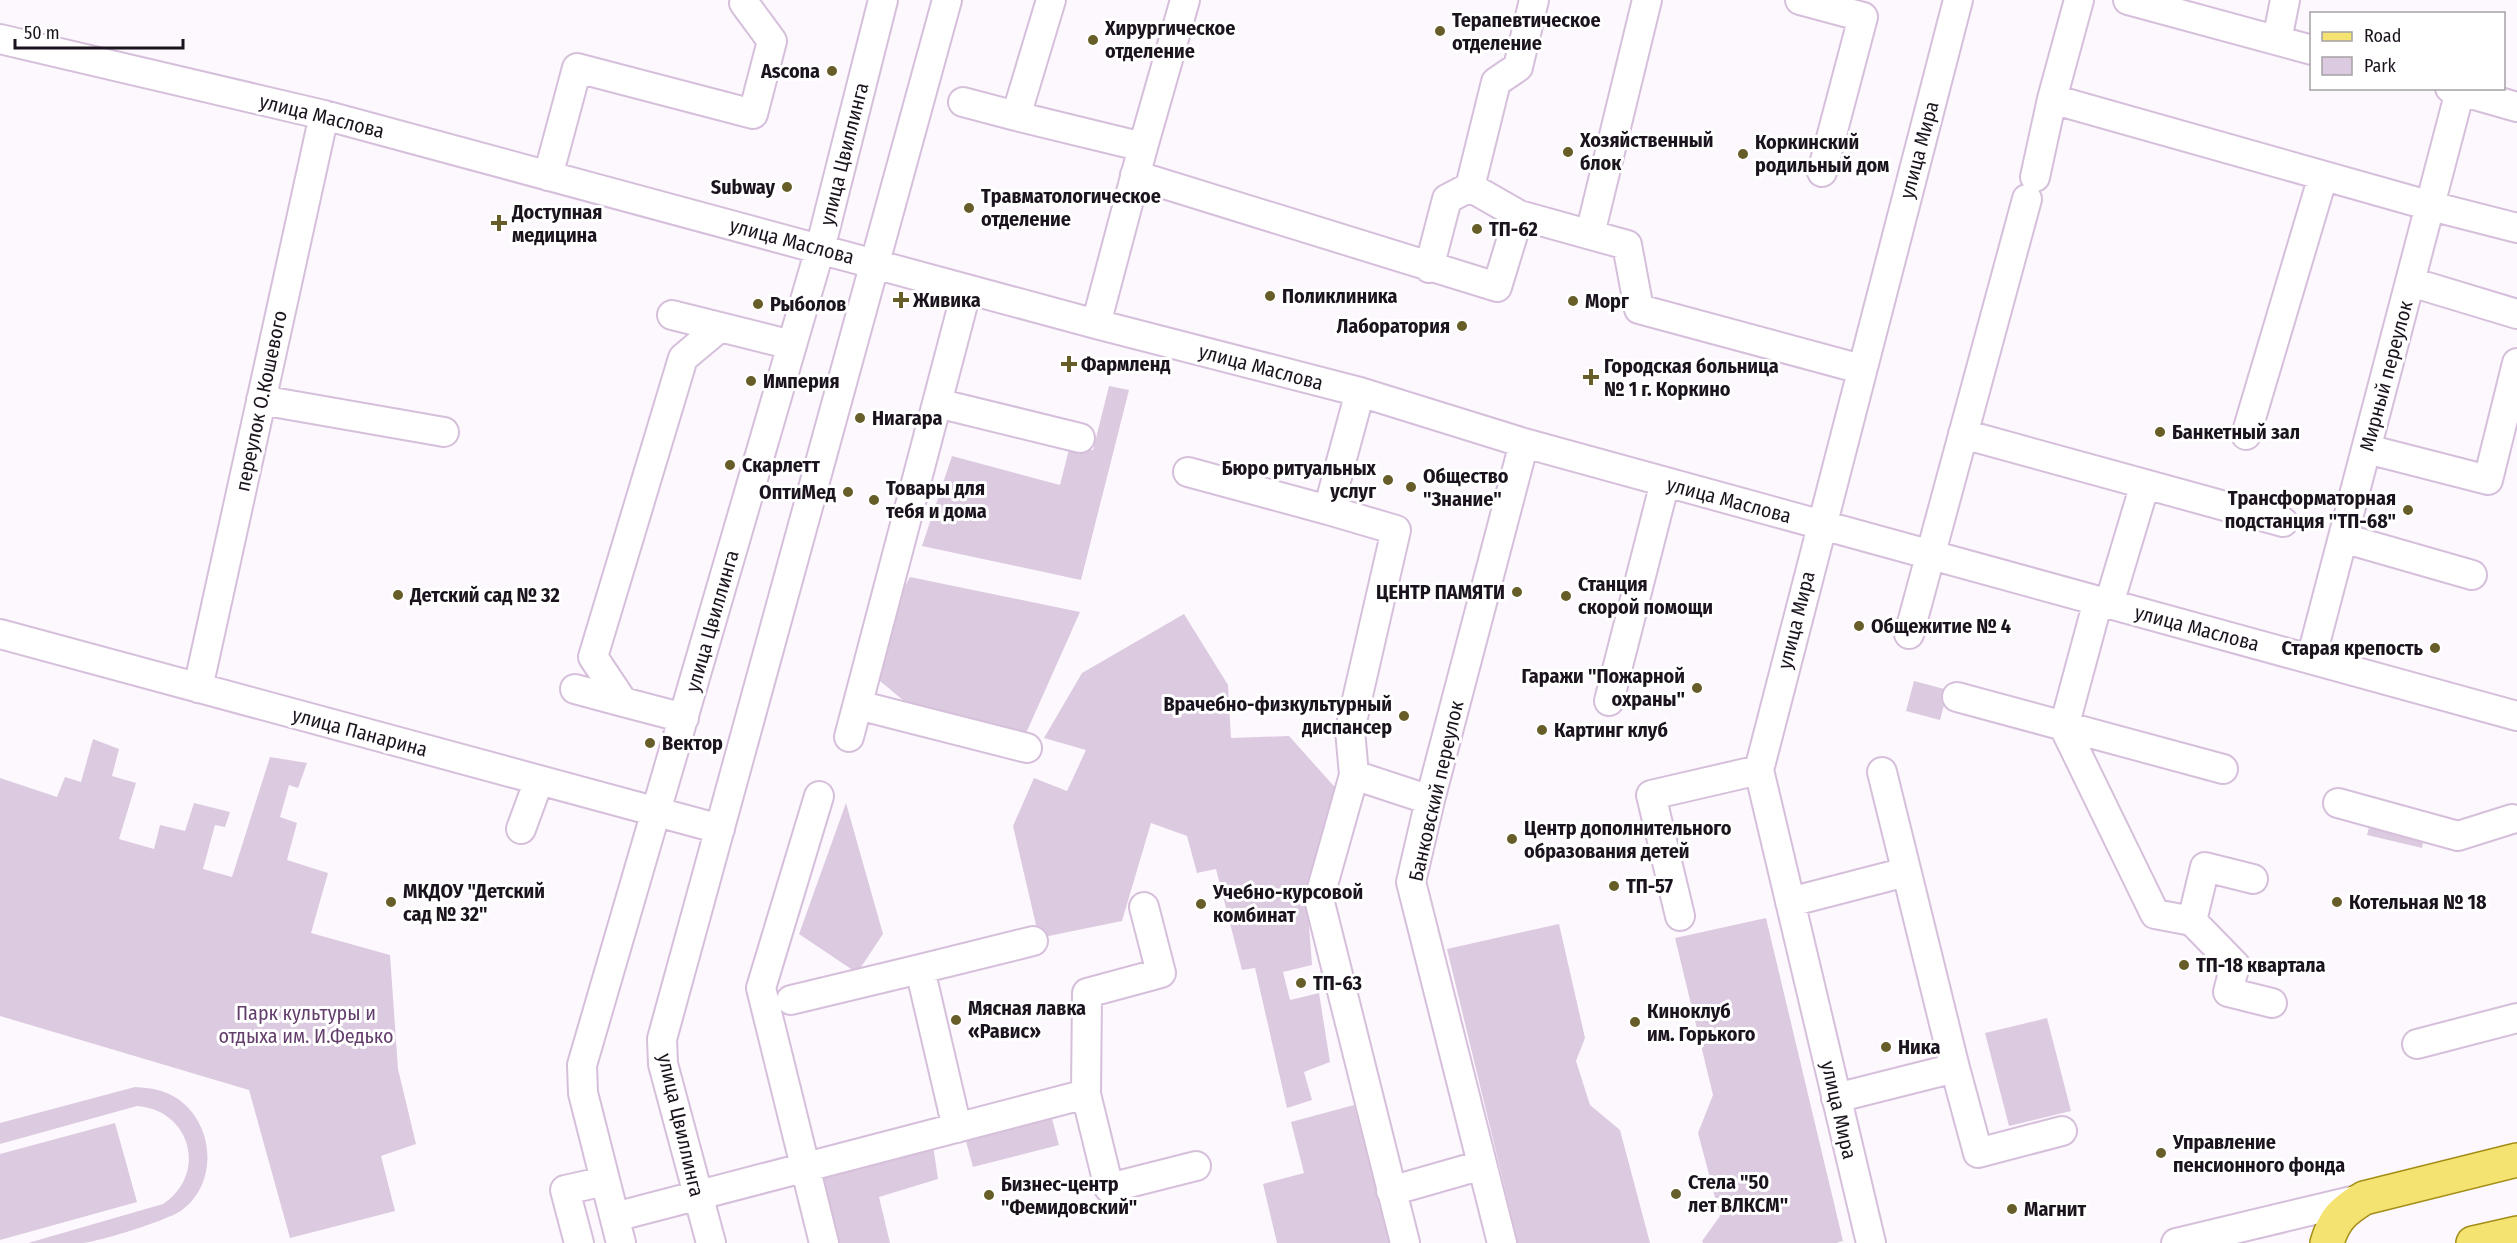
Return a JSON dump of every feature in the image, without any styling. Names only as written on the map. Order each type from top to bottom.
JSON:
[{"type":"main road","points":[[2327,1243],[2333,1225],[2345,1210],[2364,1198],[2517,1160]]},
{"type":"main road","points":[[2473,1243],[2517,1233]]},
{"type":"street","points":[[548,176],[577,68],[753,114],[772,41],[744,3],[745,0]]},
{"type":"street","name":"улица Цвиллинга","points":[[618,1230],[583,1093],[582,1065],[820,249],[883,0]]},
{"type":"street","name":"улица Цвиллинга","points":[[711,1243],[663,1064],[662,1039],[947,0]]},
{"type":"street","points":[[1016,116],[1052,0]]},
{"type":"street","points":[[1096,324],[1185,0]]},
{"type":"street","points":[[1429,268],[1447,199],[1470,187],[1496,82],[1518,67],[1534,0]]},
{"type":"street","points":[[1590,234],[1647,0]]},
{"type":"street","points":[[1800,0],[1863,17],[1822,172]]},
{"type":"street","name":"улица Мира","points":[[1871,1243],[1758,770],[1958,0]]},
{"type":"street","points":[[1909,634],[2031,188],[2079,0]]},
{"type":"street","points":[[2128,0],[2310,49]]},
{"type":"street","points":[[2277,40],[2285,0]]},
{"type":"street","name":"улица Маслова","points":[[0,39],[324,115],[1096,324],[1360,392],[1524,443],[2517,716]]},
{"type":"street","points":[[2455,90],[2517,107]]},
{"type":"street","name":"Мирный переулок","points":[[2311,659],[2431,206],[2455,90]]},
{"type":"street","points":[[2052,99],[2517,228]]},
{"type":"street","points":[[963,102],[1143,147]]},
{"type":"street","name":"переулок О.Кошевого","points":[[198,687],[324,115]]},
{"type":"street","points":[[1135,176],[1497,287],[1519,215]]},
{"type":"street","points":[[2246,435],[2323,176]]},
{"type":"street","points":[[1470,187],[1519,215],[1627,245],[1639,309],[1862,369]]},
{"type":"street","points":[[2411,282],[2517,314]]},
{"type":"street","points":[[849,737],[967,288]]},
{"type":"street","points":[[672,315],[792,345]]},
{"type":"street","points":[[623,702],[593,657],[683,358],[720,327]]},
{"type":"street","points":[[2367,449],[2488,480],[2517,363]]},
{"type":"street","points":[[1328,510],[1360,392]]},
{"type":"street","points":[[261,400],[444,432]]},
{"type":"street","points":[[937,403],[1080,438]]},
{"type":"street","points":[[1963,434],[2283,522]]},
{"type":"street","name":"Банковский переулок","points":[[1502,1243],[1411,882],[1430,800],[1524,443]]},
{"type":"street","points":[[1188,472],[1396,530],[1350,730],[1354,775],[1319,899],[1405,1243]]},
{"type":"street","points":[[1610,701],[1665,482]]},
{"type":"street","points":[[2145,484],[2103,603],[2064,727],[2156,914],[2192,921],[2235,965],[2228,992],[2272,1003]]},
{"type":"street","points":[[2343,538],[2472,575]]},
{"type":"street","name":"улица Панарина","points":[[0,634],[720,829]]},
{"type":"street","points":[[575,689],[684,718]]},
{"type":"street","points":[[1957,697],[2223,769]]},
{"type":"street","points":[[858,705],[1028,748]]},
{"type":"street","points":[[1680,916],[1651,795],[1758,770]]},
{"type":"street","points":[[1882,772],[1978,1153],[2062,1131]]},
{"type":"street","points":[[1354,775],[1430,800]]},
{"type":"street","points":[[520,829],[539,780]]},
{"type":"street","points":[[819,796],[761,988],[824,1243]]},
{"type":"street","points":[[2338,803],[2458,836],[2515,817]]},
{"type":"street","points":[[2192,921],[2205,867],[2253,879]]},
{"type":"street","points":[[1790,902],[1906,872]]},
{"type":"street","points":[[1144,907],[1161,973],[1087,993],[1086,1094],[1109,1188],[1196,1166]]},
{"type":"street","points":[[791,1000],[1033,941]]},
{"type":"street","points":[[920,969],[957,1128]]},
{"type":"street","points":[[2417,1044],[2517,1018]]},
{"type":"street","points":[[1836,1098],[1955,1068]]},
{"type":"street","points":[[618,1230],[698,1195],[1086,1094]]},
{"type":"street","points":[[1391,1191],[1482,1165]]},
{"type":"street","points":[[579,1243],[565,1191],[606,1181]]},
{"type":"street","points":[[2176,1243],[2364,1198]]},
{"type":"green space","points":[[1109,386],[1129,390],[1081,580],[922,546],[952,456],[1060,485],[1070,445],[1093,450]]},
{"type":"green space","points":[[910,577],[1080,612],[1023,740],[916,711],[874,676],[892,610]]},
{"type":"green space","points":[[1184,614],[1228,685],[1231,738],[1289,736],[1341,794],[1307,899],[1312,965],[1283,972],[1290,1000],[1319,993],[1330,1062],[1304,1072],[1312,1100],[1287,1108],[1255,968],[1242,970],[1216,869],[1197,873],[1187,836],[1151,823],[1122,921],[1039,938],[1013,826],[1034,778],[1067,791],[1086,750],[1044,738],[1082,673]]},
{"type":"green space","points":[[1914,681],[1948,690],[1940,720],[1906,711]]},
{"type":"green space","name":"Парк культуры и отдыха им. И.Федько","points":[[93,739],[119,749],[112,776],[136,783],[119,839],[154,849],[160,825],[185,831],[194,803],[230,812],[225,827],[215,825],[203,869],[232,877],[270,757],[307,763],[298,788],[289,785],[280,817],[297,823],[287,860],[328,873],[311,933],[390,955],[398,1069],[416,1144],[381,1156],[395,1211],[290,1238],[249,1090],[0,1016],[0,778],[57,797],[65,777],[81,782]]},
{"type":"green space","points":[[846,803],[883,934],[857,973],[799,934]]},
{"type":"green space","points":[[2371,819],[2425,833],[2422,848],[2367,835]]},
{"type":"green space","points":[[1766,918],[1843,1241],[1836,1243],[1703,1243],[1702,1241],[1720,1216],[1698,1133],[1713,1095],[1675,938]]},
{"type":"green space","points":[[1559,924],[1585,1038],[1576,1061],[1590,1105],[1620,1130],[1650,1243],[1518,1243],[1447,949]]},
{"type":"green space","points":[[2047,1018],[2071,1111],[2009,1126],[1985,1033]]},
{"type":"green space","points":[[135,1087],[168,1093],[190,1110],[199,1124],[205,1138],[206,1170],[202,1185],[194,1199],[175,1214],[104,1238],[83,1243],[28,1243],[163,1204],[177,1191],[186,1177],[189,1161],[187,1145],[181,1131],[170,1119],[155,1110],[137,1106],[0,1144],[0,1123]]},
{"type":"green space","points":[[1354,1105],[1391,1243],[1277,1243],[1263,1184],[1304,1173],[1291,1122]]},
{"type":"green space","points":[[1050,1111],[1059,1145],[973,1167],[964,1134]]},
{"type":"green space","points":[[115,1123],[137,1202],[0,1240],[0,1154]]},
{"type":"green space","points":[[933,1145],[938,1179],[879,1197],[890,1243],[832,1243],[813,1174]]},
{"type":"place","name":"Терапевтическое отделение","points":[[1440,31]]},
{"type":"place","name":"Хирургическое отделение","points":[[1093,40]]},
{"type":"place","name":"Ascona","points":[[832,71]]},
{"type":"place","name":"Хозяйственный блок","points":[[1568,152]]},
{"type":"place","name":"Коркинский родильный дом","points":[[1743,154]]},
{"type":"place","name":"Subway","points":[[787,187]]},
{"type":"place","name":"Травматологическое отделение","points":[[969,208]]},
{"type":"place","name":"Доступная медицина","points":[[499,223]]},
{"type":"place","name":"ТП-62","points":[[1477,229]]},
{"type":"place","name":"Поликлиника","points":[[1270,296]]},
{"type":"place","name":"Живика","points":[[901,300]]},
{"type":"place","name":"Морг","points":[[1573,301]]},
{"type":"place","name":"Рыболов","points":[[758,304]]},
{"type":"place","name":"Лаборатория","points":[[1462,326]]},
{"type":"place","name":"Фармленд","points":[[1069,364]]},
{"type":"place","name":"Городская больница № 1 г. Коркино","points":[[1591,377]]},
{"type":"place","name":"Империя","points":[[751,381]]},
{"type":"place","name":"Ниагара","points":[[860,418]]},
{"type":"place","name":"Банкетный зал","points":[[2160,432]]},
{"type":"place","name":"Скарлетт","points":[[730,465]]},
{"type":"place","name":"Бюро ритуальных услуг","points":[[1388,480]]},
{"type":"place","name":"Общество \"Знание\"","points":[[1411,487]]},
{"type":"place","name":"ОптиМед","points":[[848,492]]},
{"type":"place","name":"Товары для тебя и дома","points":[[874,500]]},
{"type":"place","name":"Трансформаторная подстанция \"ТП-68\"","points":[[2408,510]]},
{"type":"place","name":"ЦЕНТР ПАМЯТИ","points":[[1517,592]]},
{"type":"place","name":"Детский сад № 32","points":[[398,595]]},
{"type":"place","name":"Станция скорой помощи","points":[[1566,596]]},
{"type":"place","name":"Общежитие № 4","points":[[1859,626]]},
{"type":"place","name":"Старая крепость","points":[[2435,648]]},
{"type":"place","name":"Гаражи \"Пожарной охраны\"","points":[[1697,688]]},
{"type":"place","name":"Врачебно-физкультурный диспансер","points":[[1404,716]]},
{"type":"place","name":"Картинг клуб","points":[[1542,730]]},
{"type":"place","name":"Вектор","points":[[650,743]]},
{"type":"place","name":"Центр дополнительного образования детей","points":[[1512,839]]},
{"type":"place","name":"ТП-57","points":[[1614,886]]},
{"type":"place","name":"МКДОУ \"Детский сад № 32\"","points":[[391,902]]},
{"type":"place","name":"Котельная № 18","points":[[2337,902]]},
{"type":"place","name":"Учебно-курсовой комбинат","points":[[1201,904]]},
{"type":"place","name":"ТП-18 квартала","points":[[2184,965]]},
{"type":"place","name":"ТП-63","points":[[1301,983]]},
{"type":"place","name":"Мясная лавка «Равис»","points":[[956,1020]]},
{"type":"place","name":"Киноклуб им. Горького","points":[[1635,1022]]},
{"type":"place","name":"Ника","points":[[1886,1047]]},
{"type":"place","name":"Управление пенсионного фонда","points":[[2161,1153]]},
{"type":"place","name":"Стела \"50 лет ВЛКСМ\"","points":[[1676,1194]]},
{"type":"place","name":"Бизнес-центр \"Фемидовский\"","points":[[989,1195]]},
{"type":"place","name":"Магнит","points":[[2012,1209]]}]
